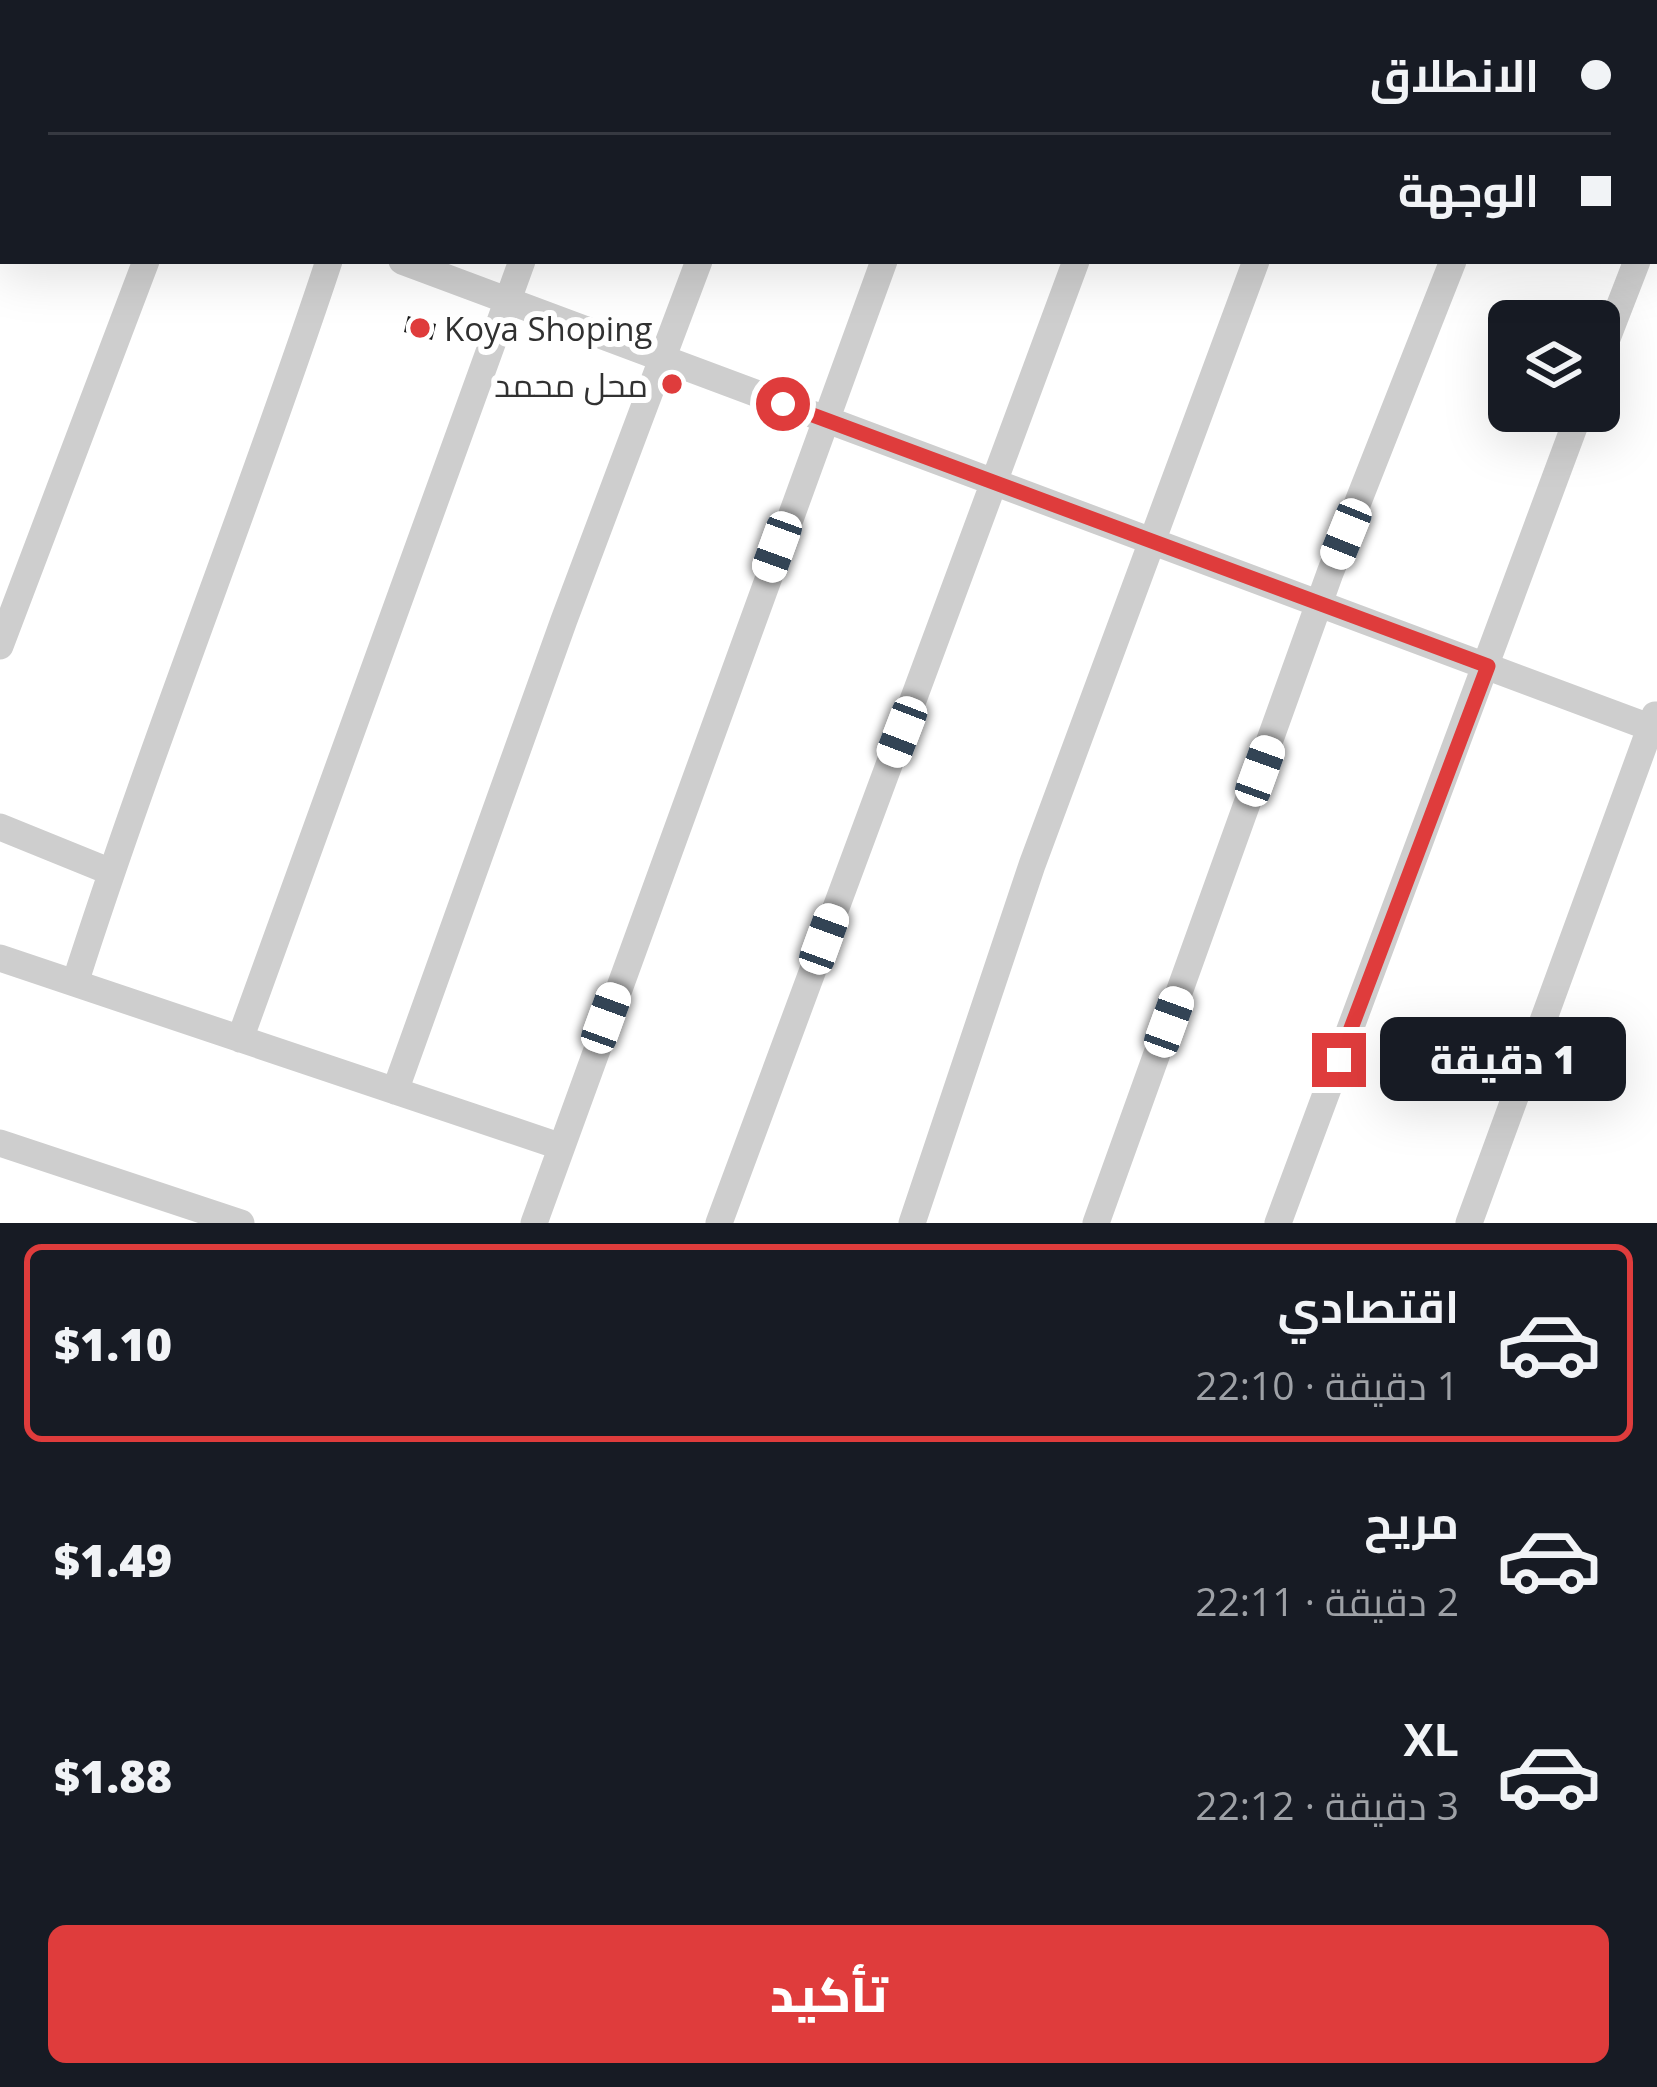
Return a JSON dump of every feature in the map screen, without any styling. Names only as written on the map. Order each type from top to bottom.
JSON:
[{"type":"street","points":[[0,646],[145,264]]},
{"type":"street","points":[[76,983],[111,872],[328,264]]},
{"type":"street","points":[[410,264],[1488,666],[1655,723],[1469,1223]]},
{"type":"street","points":[[240,1039],[520,264]]},
{"type":"street","points":[[395,1091],[698,264]]},
{"type":"street","points":[[534,1223],[883,264]]},
{"type":"street","points":[[719,1223],[1075,264]]},
{"type":"street","points":[[913,1223],[1032,865],[1255,264]]},
{"type":"street","points":[[1096,1223],[1320,604],[1453,264]]},
{"type":"street","points":[[1620,305],[1636,264]]},
{"type":"street","points":[[1278,1223],[1572,432]]},
{"type":"street","points":[[0,827],[111,872]]},
{"type":"street","points":[[0,958],[559,1146]]},
{"type":"street","points":[[0,1143],[241,1223]]},
{"type":"building","name":"Koya Shoping","points":[[408,316],[436,324],[432,340],[404,332]]},
{"type":"place","name":"Koya Shoping","points":[[420,328]]},
{"type":"place","name":"محل محمد","points":[[672,384]]},
{"type":"route","points":[[783,404],[1488,666],[1339,1060]]}]
